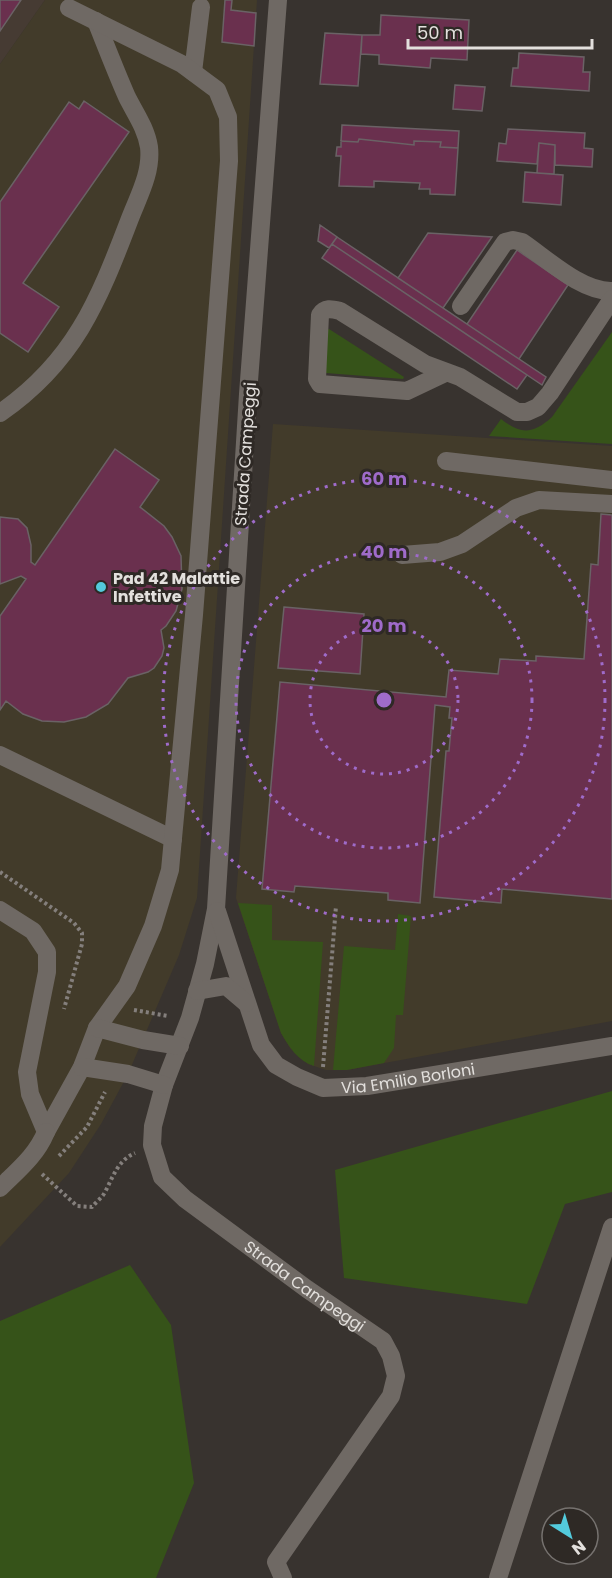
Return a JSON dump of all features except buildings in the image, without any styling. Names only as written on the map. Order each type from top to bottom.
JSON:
[{"type":"street","name":"Strada Campeggi","points":[[264,1578],[280,1570],[392,1396],[396,1376],[391,1356],[383,1341],[307,1289],[185,1199],[162,1177],[152,1145],[153,1126],[164,1085],[190,1018],[216,909],[248,394],[278,0]]},
{"type":"street","points":[[193,72],[201,7]]},
{"type":"street","points":[[0,1188],[25,1165],[40,1146],[82,1067],[97,1028],[127,986],[153,926],[170,870],[195,615],[222,229],[229,161],[228,117],[217,90],[182,64],[69,8]]},
{"type":"street","points":[[0,413],[47,376],[73,341],[98,298],[148,171],[149,147],[144,129],[128,98],[96,21]]},
{"type":"street","points":[[461,306],[505,242],[513,240],[522,242],[582,284],[601,291],[612,291]]},
{"type":"street","points":[[447,372],[407,391],[320,384],[317,380],[320,315],[322,311],[329,308],[340,311],[425,364],[460,376],[506,407],[517,412],[527,412],[538,407],[550,393],[612,299]]},
{"type":"street","points":[[446,461],[612,480]]},
{"type":"street","points":[[402,555],[440,552],[462,544],[516,508],[539,500],[612,504]]},
{"type":"street","points":[[0,755],[173,839]]},
{"type":"street","name":"Strada Campeggi","points":[[216,909],[248,1005]]},
{"type":"street","points":[[3,919],[33,931],[47,951],[47,972],[27,1072],[30,1094],[46,1132]]},
{"type":"street","points":[[197,991],[226,986],[248,1005]]},
{"type":"street","name":"Via Emilio Borloni","points":[[248,1005],[261,1045],[276,1065],[323,1088],[367,1086],[612,1046]]},
{"type":"street","points":[[97,1028],[143,1040],[180,1046]]},
{"type":"street","points":[[82,1067],[116,1072],[164,1085]]},
{"type":"street","points":[[498,1578],[612,1227]]},
{"type":"path","points":[[322,1073],[336,906]]},
{"type":"path","points":[[113,1007],[190,1018]]},
{"type":"path","points":[[57,1158],[87,1127],[116,1072]]},
{"type":"path","points":[[25,1165],[42,1174],[78,1206],[92,1207],[104,1194],[115,1171],[128,1156],[152,1145]]},
{"type":"path","points":[[42,1174],[50,1166]]},
{"type":"shaded area","points":[[0,0],[45,0],[0,64]]},
{"type":"shaded area","points":[[45,0],[257,0],[197,898],[179,955],[128,1074],[101,1124],[69,1173],[0,1247],[0,64]]},
{"type":"shaded area","points":[[273,424],[612,446],[612,1021],[347,1070],[326,1070],[308,1064],[290,1048],[281,1033],[236,898]]},
{"type":"green space","points":[[329,329],[404,377],[403,379],[326,373],[326,331]]},
{"type":"green space","points":[[612,332],[612,444],[489,436],[501,419],[521,430],[533,429],[545,423],[552,417]]},
{"type":"green space","points":[[238,903],[272,905],[272,940],[323,942],[314,1066],[299,1057],[281,1033]]},
{"type":"green space","points":[[398,914],[411,916],[403,1015],[396,1015],[394,1048],[384,1063],[347,1070],[333,1070],[344,946],[395,950]]},
{"type":"green space","points":[[612,1091],[612,1192],[565,1204],[527,1304],[344,1278],[335,1170]]},
{"type":"green space","points":[[130,1265],[171,1325],[194,1483],[156,1578],[0,1578],[0,1321]]},
{"type":"place","name":"Pad 42 Malattie Infettive","points":[[101,587]]}]
